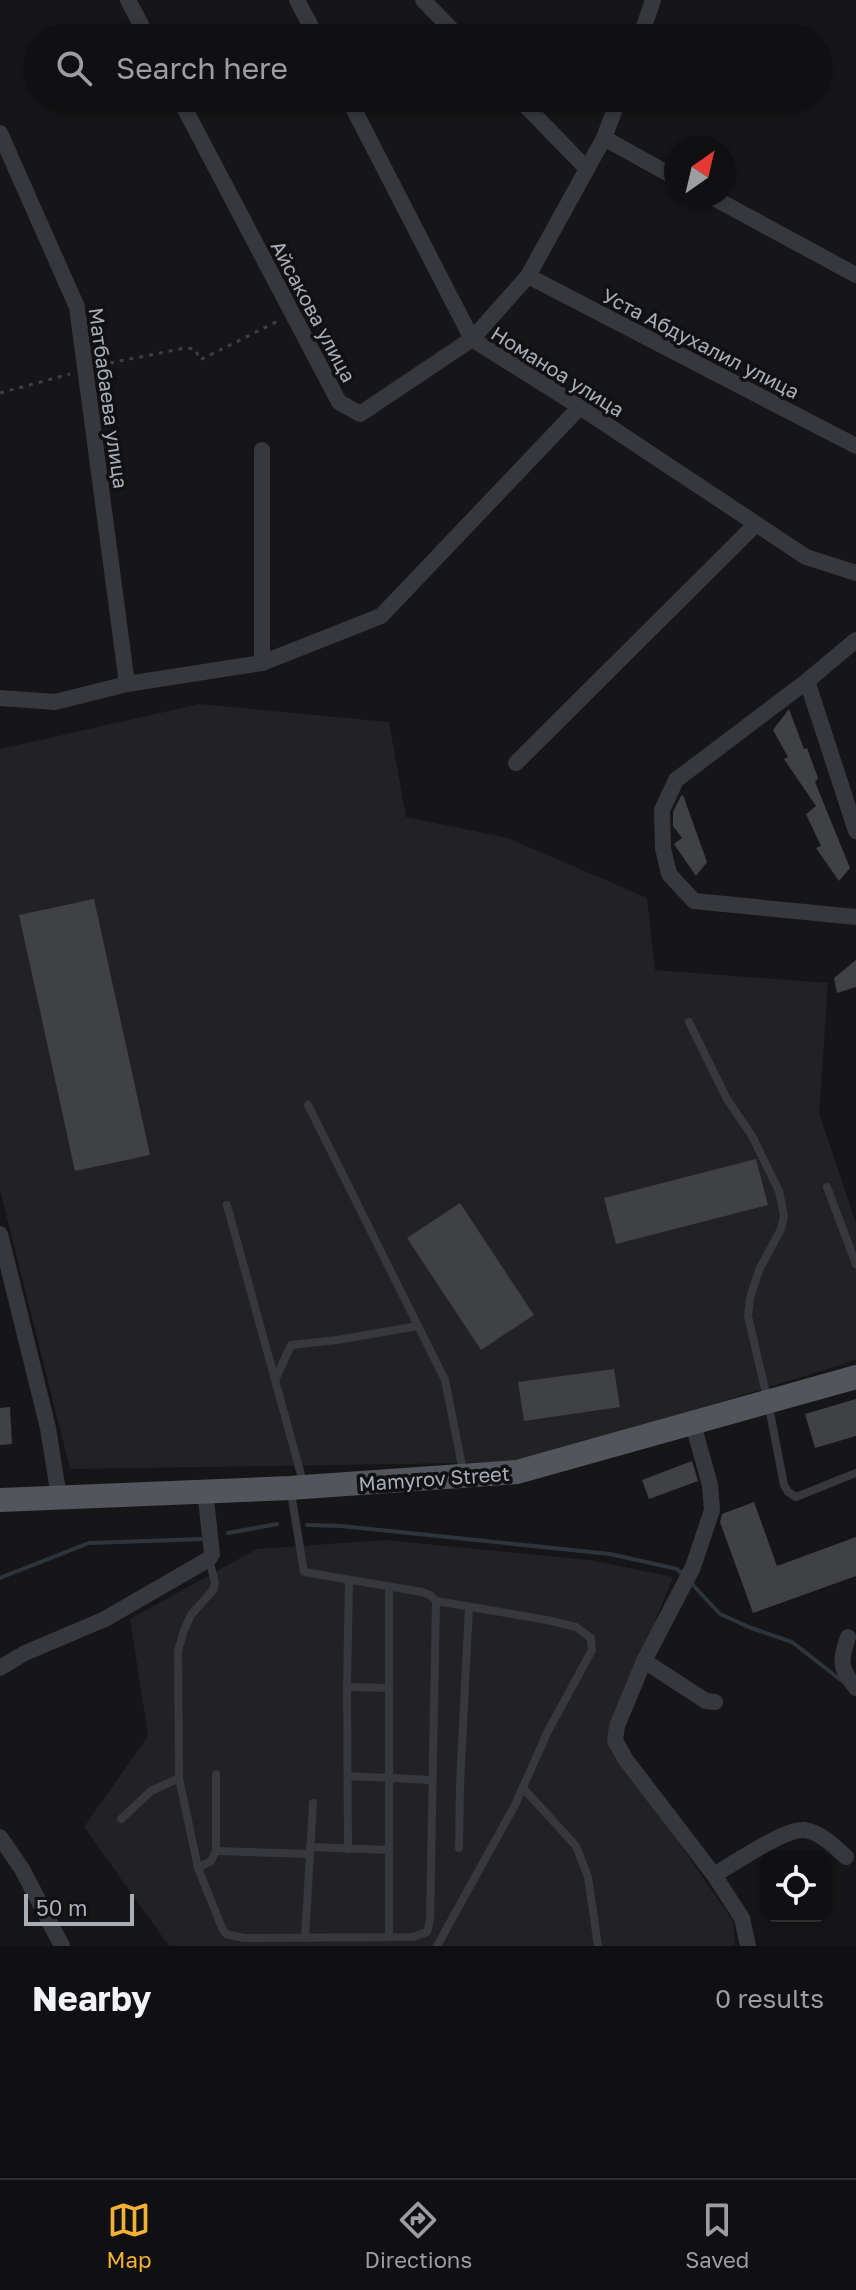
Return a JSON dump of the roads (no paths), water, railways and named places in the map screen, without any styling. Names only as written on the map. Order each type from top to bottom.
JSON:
[{"type":"main road","name":"Mamyrov Street","points":[[0,1500],[298,1487],[517,1472],[856,1377]]},
{"type":"street","points":[[128,0],[141,24]]},
{"type":"street","points":[[297,0],[310,24]]},
{"type":"street","points":[[423,0],[446,24]]},
{"type":"street","points":[[645,24],[653,0]]},
{"type":"street","name":"Айсакова улица","points":[[186,112],[339,402],[360,414],[472,339]]},
{"type":"street","name":"Номаноа улица","points":[[355,112],[472,339],[806,557],[856,573]]},
{"type":"street","points":[[532,112],[587,169]]},
{"type":"street","points":[[472,339],[528,276],[604,138],[614,112]]},
{"type":"street","name":"Матбабаева улица","points":[[0,133],[77,307],[127,684]]},
{"type":"street","points":[[604,138],[664,171]]},
{"type":"street","points":[[732,208],[856,275]]},
{"type":"street","name":"Уста Абдухалил улица","points":[[528,276],[856,446]]},
{"type":"street","points":[[0,698],[55,702],[127,684],[262,663],[381,616],[580,407]]},
{"type":"street","points":[[262,450],[262,663]]},
{"type":"street","points":[[516,763],[756,524]]},
{"type":"street","points":[[856,640],[676,780],[662,810],[663,848],[669,874],[694,901],[856,917]]},
{"type":"street","points":[[807,681],[856,831]]},
{"type":"street","points":[[0,1234],[48,1428],[59,1497]]},
{"type":"street","points":[[693,1424],[710,1485],[712,1510],[693,1567],[644,1661],[617,1726],[615,1741],[742,1918],[748,1946]]},
{"type":"street","points":[[0,1668],[25,1653],[105,1619],[209,1559],[212,1554],[205,1490]]},
{"type":"street","points":[[848,1637],[840,1662],[845,1675],[856,1688]]},
{"type":"street","points":[[644,1661],[706,1701],[715,1702]]},
{"type":"street","points":[[714,1875],[787,1833],[804,1830],[819,1835],[846,1857]]},
{"type":"street","points":[[0,1837],[22,1869],[62,1946]]},
{"type":"lane","points":[[689,1022],[727,1099],[752,1136],[779,1191],[784,1216],[781,1229],[759,1270],[748,1316],[784,1485],[796,1497],[856,1473]]},
{"type":"lane","points":[[308,1105],[445,1380],[464,1476]]},
{"type":"lane","points":[[827,1187],[856,1264]]},
{"type":"lane","points":[[227,1205],[276,1378],[298,1487],[302,1569],[307,1574],[422,1592],[436,1601],[547,1620],[576,1627],[591,1638],[592,1650],[548,1731],[523,1788],[437,1946]]},
{"type":"lane","points":[[276,1378],[291,1345],[418,1326]]},
{"type":"lane","points":[[209,1559],[215,1583],[213,1590],[191,1615],[178,1651],[179,1778],[198,1868],[226,1934],[225,1946]]},
{"type":"lane","points":[[348,1849],[349,1581]]},
{"type":"lane","points":[[389,1587],[389,1937]]},
{"type":"lane","points":[[226,1934],[244,1938],[305,1938],[389,1937],[427,1932],[436,1601]]},
{"type":"lane","points":[[459,1848],[469,1607]]},
{"type":"lane","points":[[347,1687],[389,1688]]},
{"type":"lane","points":[[198,1868],[211,1861],[216,1851],[216,1774]]},
{"type":"lane","points":[[348,1776],[432,1780]]},
{"type":"lane","points":[[121,1819],[151,1791],[179,1778]]},
{"type":"lane","points":[[523,1788],[576,1846],[588,1877],[598,1946]]},
{"type":"lane","points":[[305,1938],[313,1803]]},
{"type":"lane","points":[[216,1851],[389,1850]]},
{"type":"lane","points":[[429,1927],[445,1933]]},
{"type":"waterway","points":[[228,1533],[277,1524]]},
{"type":"waterway","points":[[307,1525],[610,1554],[677,1569],[685,1577]]},
{"type":"waterway","points":[[0,1578],[89,1543],[204,1539]]},
{"type":"waterway","points":[[691,1583],[720,1614],[792,1642],[842,1681]]}]
